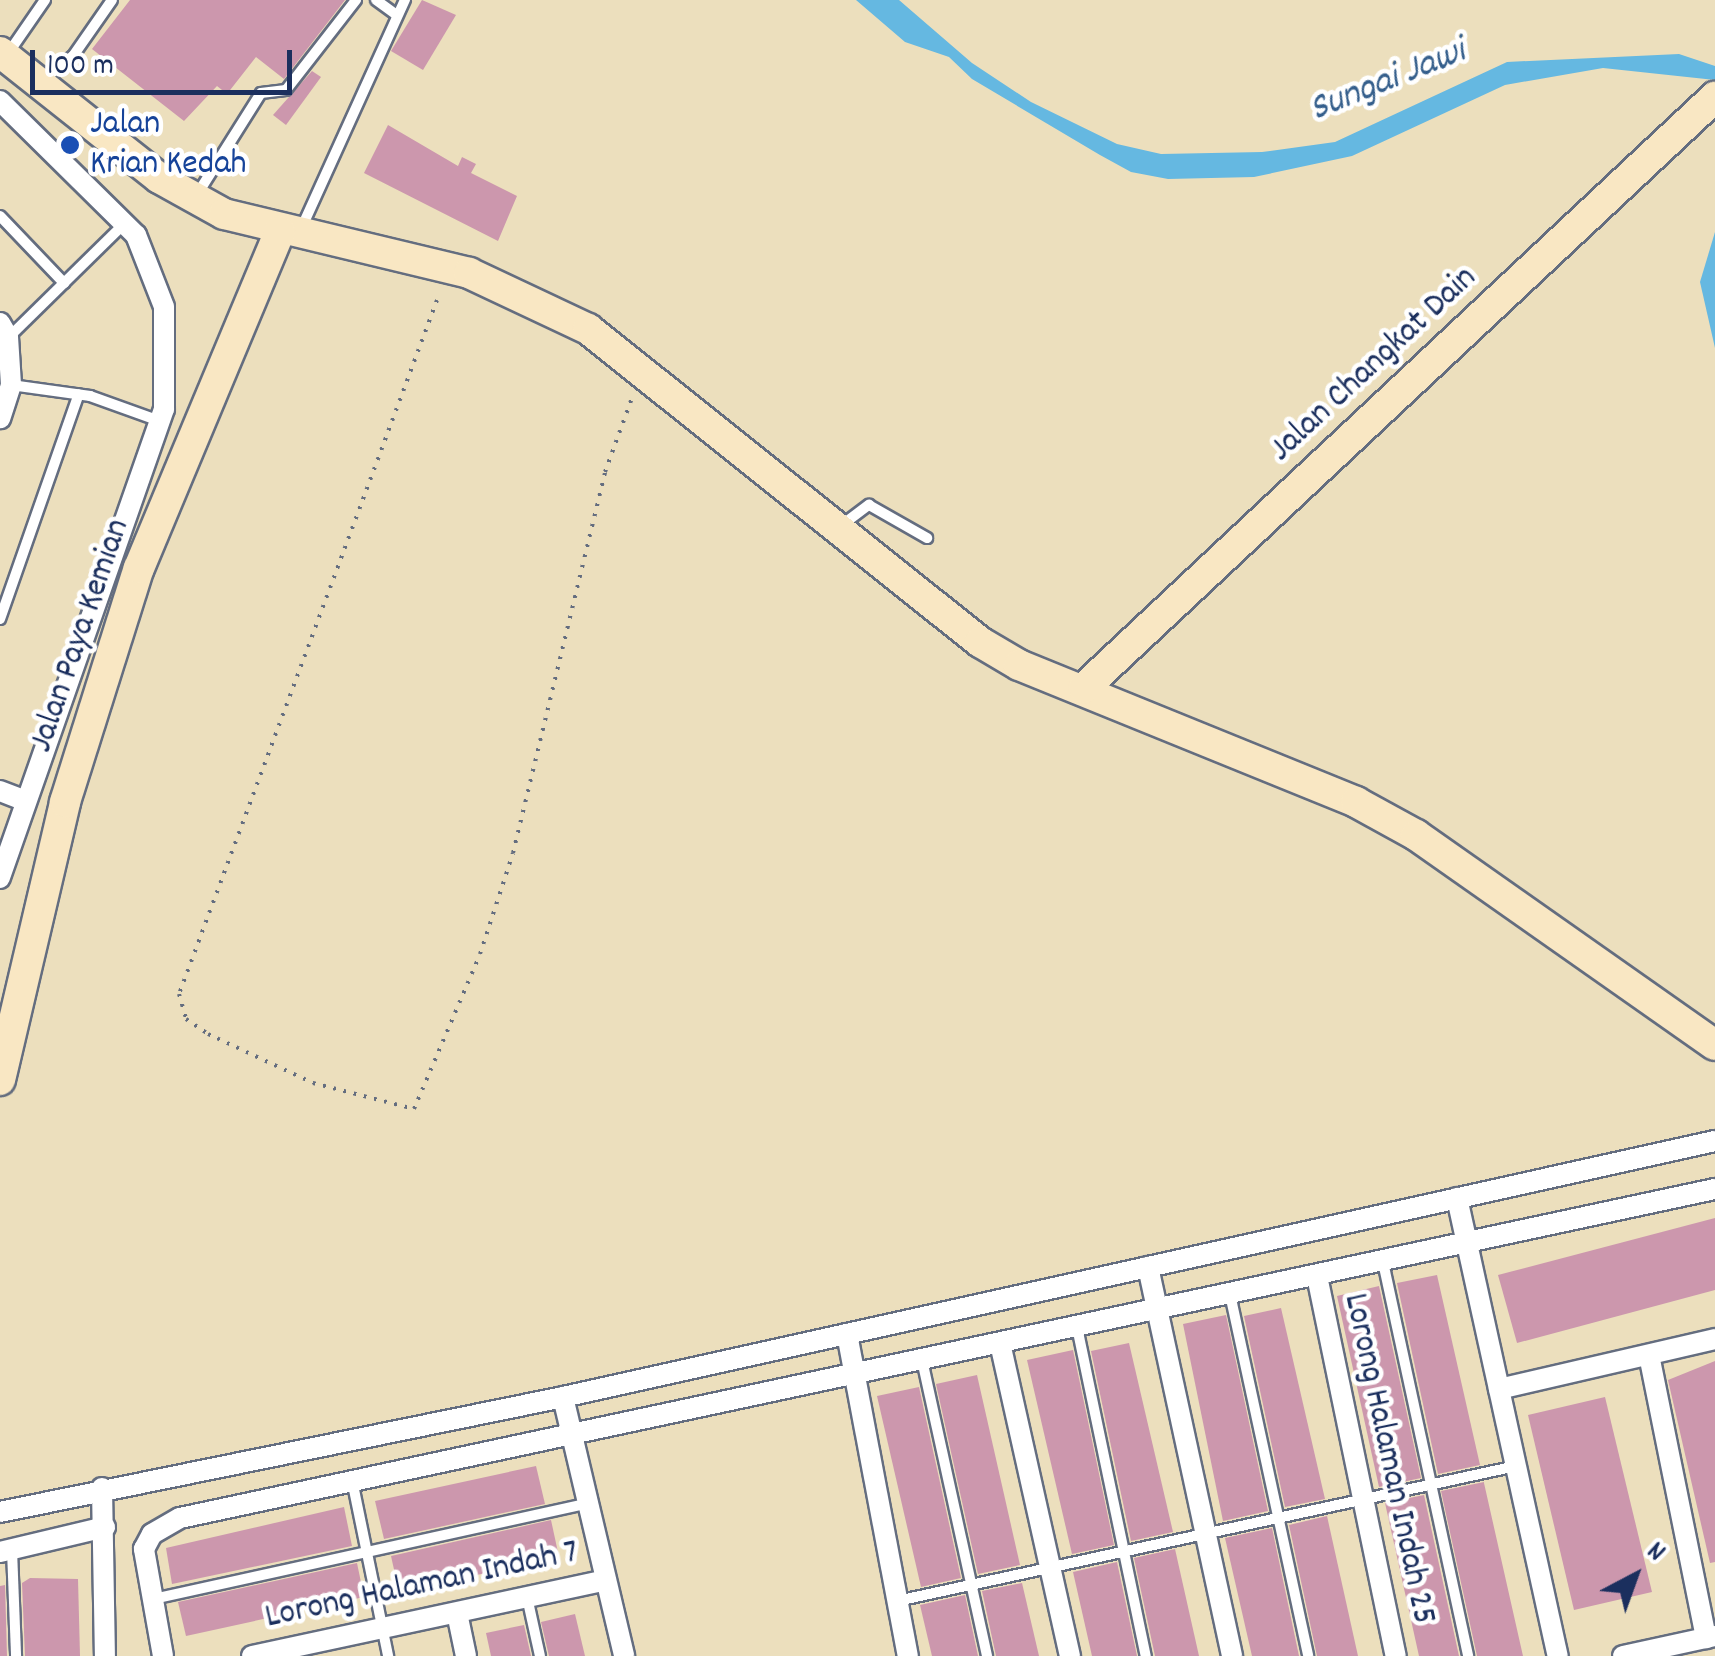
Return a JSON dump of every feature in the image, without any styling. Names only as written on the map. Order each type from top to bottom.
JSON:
[{"type":"main road","points":[[3,54],[158,178],[195,198],[303,234],[415,256],[530,298],[588,329],[980,642],[1019,665],[1084,688],[1356,802],[1416,835],[1715,1045]]},
{"type":"main road","name":"Jalan Changkat Dain","points":[[1084,688],[1708,104]]},
{"type":"main road","points":[[263,278],[303,234]]},
{"type":"main road","name":"Jalan Paya Kemian","points":[[0,1080],[8,1025],[65,802],[139,568],[263,278],[303,234]]},
{"type":"street","points":[[0,878],[24,800],[160,421],[164,306],[136,235],[8,106]]},
{"type":"street","points":[[0,418],[7,372],[4,330]]},
{"type":"street","points":[[0,791],[24,800]]},
{"type":"street","points":[[0,1512],[102,1488],[563,1397],[1715,1142]]},
{"type":"street","points":[[164,1656],[144,1549],[166,1523],[571,1431],[922,1360],[1715,1189]]},
{"type":"street","points":[[1457,1198],[1558,1656]]},
{"type":"street","points":[[1148,1267],[1232,1656]]},
{"type":"street","name":"Lorong Halaman Indah 25","points":[[1316,1276],[1396,1656]]},
{"type":"street","points":[[846,1334],[908,1656]]},
{"type":"street","points":[[1499,1389],[1715,1339]]},
{"type":"street","points":[[1000,1343],[1070,1656]]},
{"type":"street","points":[[1623,1656],[1710,1637],[1648,1355]]},
{"type":"street","points":[[563,1397],[624,1656]]},
{"type":"street","points":[[102,1488],[106,1527],[105,1656]]},
{"type":"street","points":[[6,1550],[106,1527]]},
{"type":"street","name":"Lorong Halaman Indah 7","points":[[252,1656],[319,1649],[382,1628],[606,1580]]},
{"type":"street","points":[[456,1613],[466,1656]]},
{"type":"lane","points":[[3,54],[46,0]]},
{"type":"lane","points":[[40,82],[73,56],[112,0]]},
{"type":"lane","points":[[195,198],[260,92],[286,90],[356,0]]},
{"type":"lane","points":[[376,0],[395,14]]},
{"type":"lane","points":[[303,234],[395,14],[405,0]]},
{"type":"lane","points":[[0,127],[8,106]]},
{"type":"lane","points":[[0,216],[64,282]]},
{"type":"lane","points":[[4,330],[64,282],[125,223]]},
{"type":"lane","points":[[7,372],[160,421]]},
{"type":"lane","points":[[0,619],[79,394]]},
{"type":"lane","points":[[838,529],[869,505],[928,538]]},
{"type":"lane","points":[[1383,1262],[1468,1656]]},
{"type":"lane","points":[[1230,1294],[1308,1656]]},
{"type":"lane","points":[[1076,1327],[1146,1656]]},
{"type":"lane","points":[[922,1360],[987,1656]]},
{"type":"lane","points":[[897,1601],[1516,1466]]},
{"type":"lane","points":[[352,1479],[388,1656]]},
{"type":"lane","points":[[152,1599],[588,1503]]},
{"type":"lane","points":[[6,1550],[16,1656]]},
{"type":"lane","points":[[527,1598],[540,1656]]},
{"type":"path","points":[[437,300],[178,994],[186,1019],[208,1034],[313,1083],[414,1109],[426,1088],[513,853],[613,441],[644,373]]},
{"type":"water","points":[[856,0],[899,0],[972,63],[1031,102],[1117,144],[1161,154],[1262,152],[1335,142],[1507,62],[1679,54],[1715,66],[1715,80],[1603,68],[1505,85],[1352,156],[1254,177],[1168,179],[1131,172],[1100,155],[972,79],[949,57],[905,42]]},
{"type":"water","points":[[1715,232],[1715,348],[1700,282]]},
{"type":"building","points":[[130,0],[345,0],[284,79],[256,57],[227,94],[217,86],[184,121],[92,49]]},
{"type":"building","points":[[422,0],[456,15],[423,70],[391,51]]},
{"type":"building","points":[[312,71],[321,77],[286,125],[273,115]]},
{"type":"building","points":[[388,125],[458,166],[462,157],[476,164],[471,173],[517,196],[498,241],[364,173]]},
{"type":"building","points":[[1715,1218],[1715,1290],[1517,1343],[1498,1275]]},
{"type":"building","points":[[1437,1275],[1480,1465],[1438,1474],[1397,1283]]},
{"type":"building","points":[[1379,1286],[1421,1478],[1379,1487],[1337,1296]]},
{"type":"building","points":[[1281,1308],[1325,1499],[1285,1507],[1244,1316]]},
{"type":"building","points":[[1226,1315],[1268,1511],[1223,1521],[1183,1324]]},
{"type":"building","points":[[1129,1343],[1173,1532],[1131,1541],[1091,1351]]},
{"type":"building","points":[[1073,1350],[1114,1545],[1072,1554],[1027,1360]]},
{"type":"building","points":[[1715,1361],[1715,1562],[1710,1563],[1668,1380]]},
{"type":"building","points":[[977,1375],[1020,1565],[978,1574],[936,1384]]},
{"type":"building","points":[[919,1387],[961,1578],[921,1587],[877,1396]]},
{"type":"building","points":[[1605,1397],[1652,1592],[1574,1610],[1528,1415]]},
{"type":"building","points":[[536,1466],[545,1504],[384,1539],[375,1501]]},
{"type":"building","points":[[1484,1482],[1523,1656],[1477,1656],[1441,1491]]},
{"type":"building","points":[[1424,1495],[1459,1656],[1419,1656],[1385,1503]]},
{"type":"building","points":[[344,1507],[352,1546],[172,1584],[166,1548]]},
{"type":"building","points":[[1327,1516],[1358,1656],[1317,1656],[1289,1525]]},
{"type":"building","points":[[551,1520],[559,1557],[399,1592],[391,1556]]},
{"type":"building","points":[[1272,1528],[1299,1656],[1252,1656],[1225,1538]]},
{"type":"building","points":[[1175,1549],[1199,1656],[1155,1656],[1134,1558]]},
{"type":"building","points":[[1117,1562],[1137,1656],[1092,1656],[1073,1572]]},
{"type":"building","points":[[357,1563],[364,1597],[186,1636],[178,1602]]},
{"type":"building","points":[[30,1578],[78,1579],[80,1656],[25,1656],[22,1583]]},
{"type":"building","points":[[1022,1583],[1039,1656],[996,1656],[982,1591]]},
{"type":"building","points":[[5,1585],[7,1656],[0,1656],[0,1586]]},
{"type":"building","points":[[965,1595],[978,1656],[932,1656],[920,1605]]},
{"type":"building","points":[[575,1614],[585,1656],[549,1656],[541,1622]]},
{"type":"building","points":[[524,1625],[531,1656],[491,1656],[486,1633]]},
{"type":"place","name":"Jalan Krian Kedah","points":[[70,145]]},
{"type":"water label","name":"Sungai Jawi","points":[[1388,82]]}]
